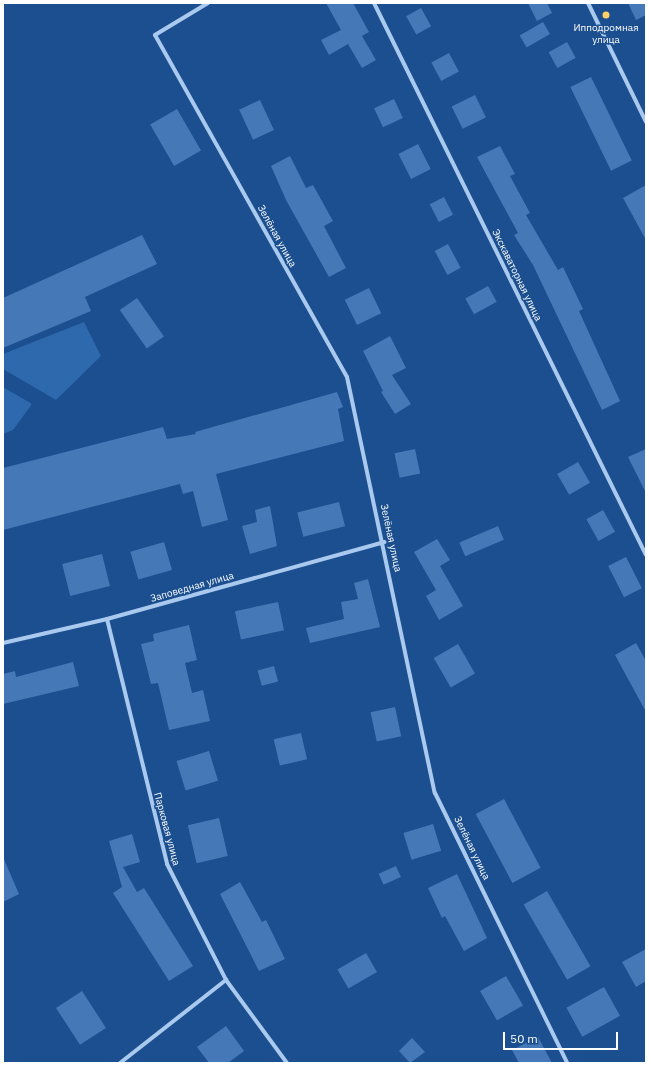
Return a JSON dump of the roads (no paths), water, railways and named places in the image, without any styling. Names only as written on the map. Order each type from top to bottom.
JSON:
[{"type":"street","name":"Зелёная улица","points":[[208,3],[155,35],[347,377],[384,542],[436,793],[567,1063]]},
{"type":"street","name":"Экскаваторная улица","points":[[374,3],[646,555]]},
{"type":"street","points":[[588,3],[646,122]]},
{"type":"street","name":"Заповедная улица","points":[[3,643],[107,619],[384,542]]},
{"type":"street","name":"Парковая улица","points":[[107,619],[167,864],[226,980],[287,1063]]},
{"type":"street","points":[[120,1063],[226,980]]},
{"type":"place","name":"Ипподромная улица","points":[[606,15]]}]
